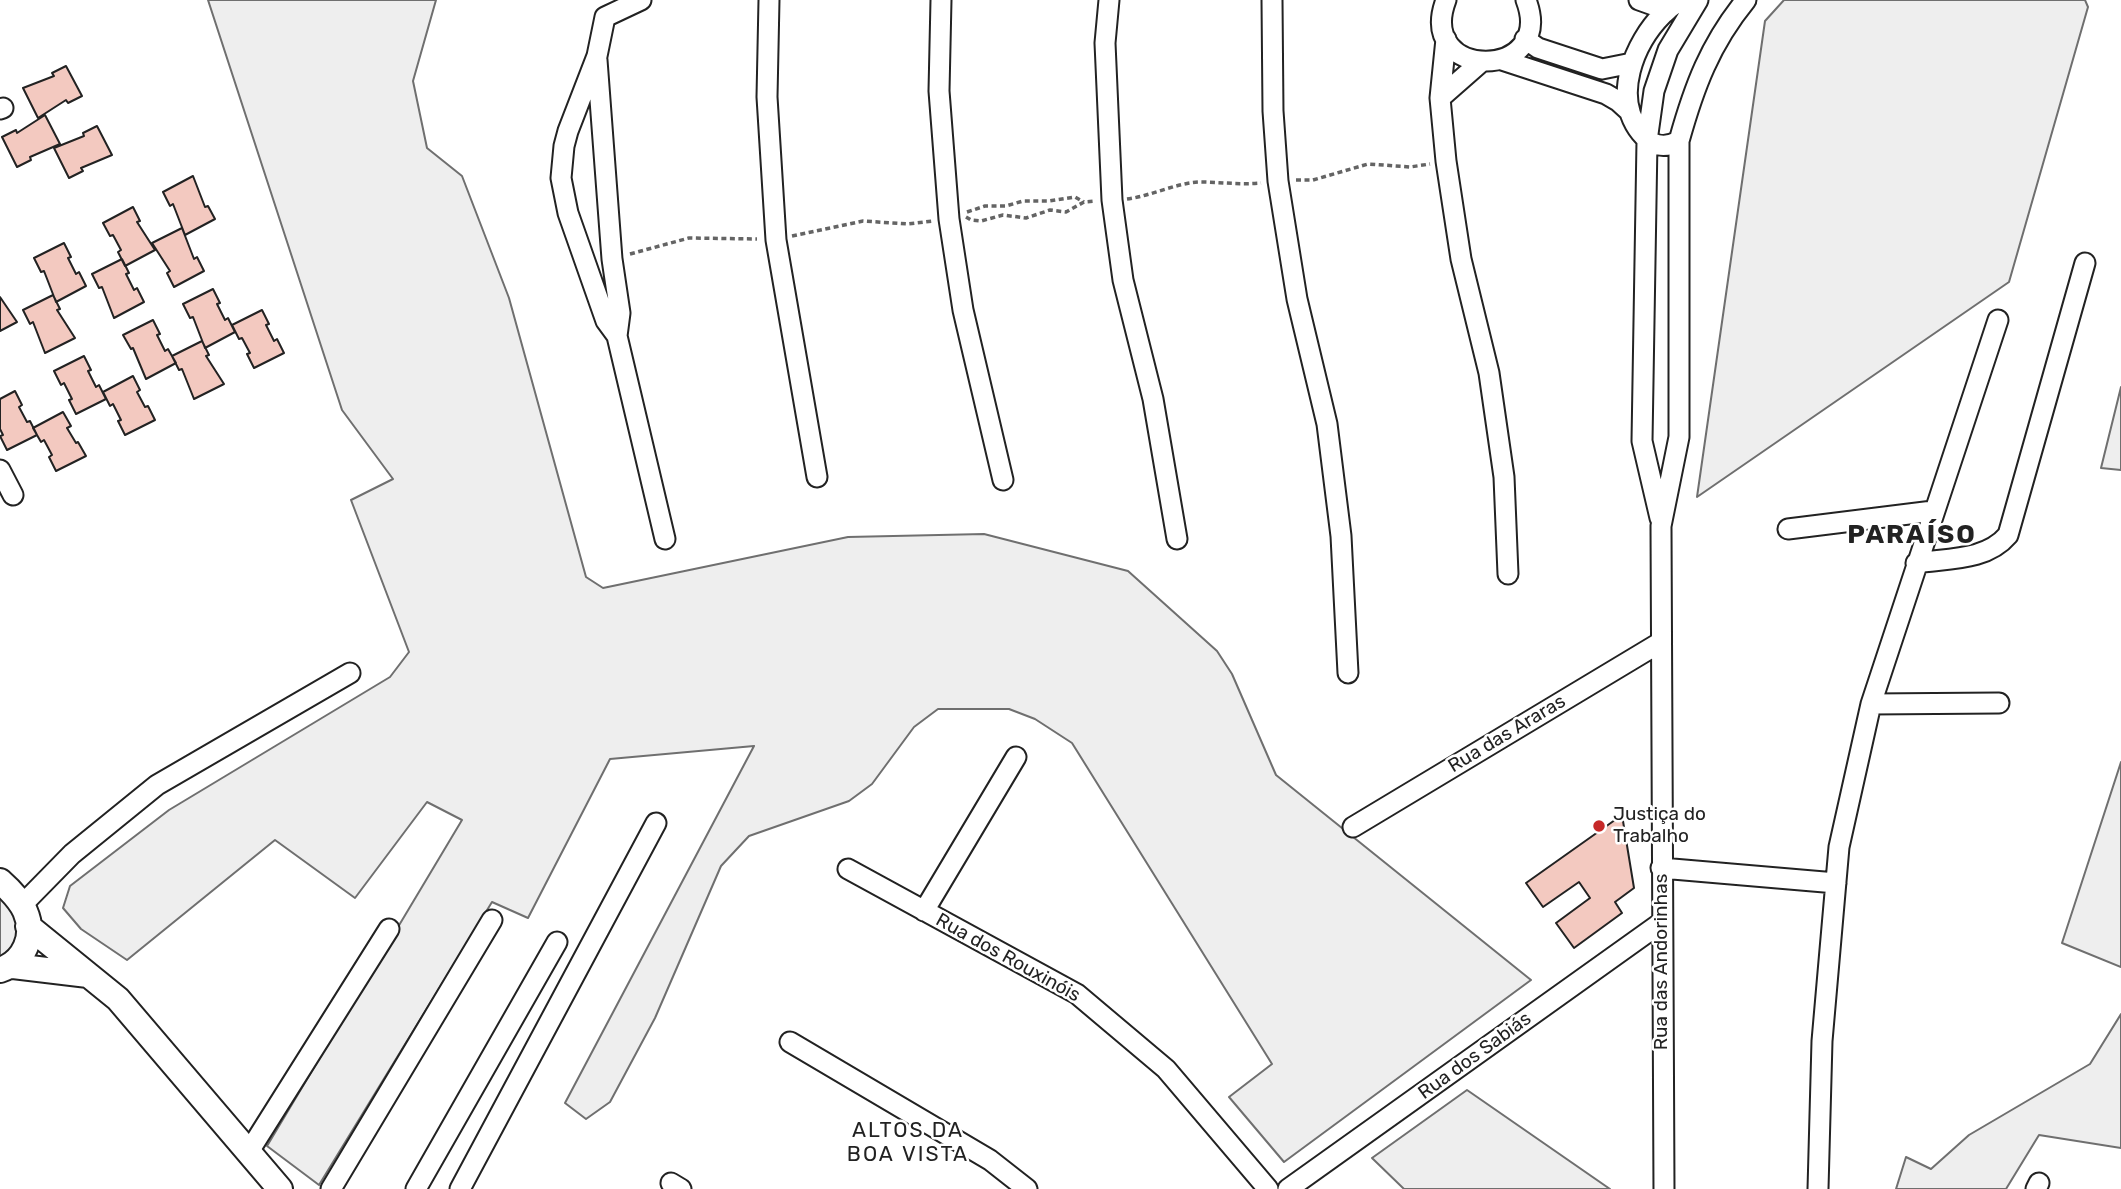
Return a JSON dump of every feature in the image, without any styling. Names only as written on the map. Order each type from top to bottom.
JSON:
[{"type":"main road","points":[[0,881],[25,916],[118,999],[280,1189]]},
{"type":"main road","points":[[6,968],[28,945],[25,916]]},
{"type":"main road","points":[[6,968],[89,975]]},
{"type":"street","points":[[617,336],[606,321],[568,214],[561,178],[568,131],[597,55],[605,17],[641,0]]},
{"type":"street","points":[[769,0],[767,97],[776,240],[817,477]]},
{"type":"street","points":[[941,0],[939,91],[949,219],[963,310],[1003,480]]},
{"type":"street","points":[[1109,0],[1105,43],[1112,200],[1123,280],[1153,399],[1177,539]]},
{"type":"street","points":[[1272,0],[1273,111],[1278,181],[1297,299],[1327,424],[1341,536],[1348,673]]},
{"type":"street","points":[[1446,0],[1442,18],[1446,39],[1440,98],[1446,161],[1461,259],[1489,373],[1502,464],[1508,574]]},
{"type":"street","points":[[1502,60],[1511,55],[1525,39],[1531,18],[1527,0]]},
{"type":"street","points":[[1640,0],[1667,10]]},
{"type":"street","points":[[1679,141],[1662,146],[1647,141],[1634,125],[1629,111],[1628,87],[1632,63],[1645,36],[1676,3],[1698,0]]},
{"type":"street","points":[[1661,526],[1642,441],[1647,141],[1654,91],[1668,50],[1698,0]]},
{"type":"street","points":[[1661,526],[1679,437],[1679,141],[1691,95],[1725,26],[1746,0]]},
{"type":"street","points":[[1446,39],[1461,55],[1480,62],[1502,60],[1606,94],[1629,111]]},
{"type":"street","points":[[1525,39],[1538,48],[1602,69],[1632,63]]},
{"type":"street","points":[[597,55],[612,259],[620,313],[617,336],[665,538]]},
{"type":"street","points":[[1440,98],[1480,62]]},
{"type":"street","points":[[1916,563],[1986,553],[1999,546],[2008,535],[2085,263]]},
{"type":"street","points":[[1818,1189],[1822,1041],[1839,847],[1871,704],[1998,320]]},
{"type":"street","points":[[0,470],[13,495]]},
{"type":"street","points":[[1788,529],[1933,511]]},
{"type":"street","name":"Rua das Andorinhas","points":[[1661,526],[1664,1189]]},
{"type":"street","name":"Rua das Araras","points":[[1353,827],[1661,642]]},
{"type":"street","points":[[25,916],[72,854],[157,785],[350,673]]},
{"type":"street","points":[[1871,704],[1999,703]]},
{"type":"street","points":[[924,911],[1016,757]]},
{"type":"street","points":[[460,1189],[656,822]]},
{"type":"street","points":[[1661,868],[1836,883]]},
{"type":"street","name":"Rua dos Rouxinóis","points":[[848,869],[1077,994],[1166,1069],[1268,1189]]},
{"type":"street","points":[[331,1189],[492,920]]},
{"type":"street","name":"Rua dos Sabiás","points":[[1288,1189],[1662,922]]},
{"type":"street","points":[[248,1153],[389,929]]},
{"type":"street","points":[[416,1189],[556,942]]},
{"type":"street","points":[[790,1042],[990,1160],[1027,1189]]},
{"type":"path","points":[[1075,197],[1084,202],[1066,212],[1050,210],[1026,218],[1003,215],[981,221],[971,220],[963,215],[970,210],[1001,207],[1023,201],[1049,201],[1075,197]]},
{"type":"path","points":[[1049,201],[1050,210]]},
{"type":"path","points":[[1001,207],[1003,215]]},
{"type":"shaded area","points":[[208,0],[436,0],[413,81],[427,148],[462,176],[509,298],[586,577],[603,588],[848,537],[984,534],[1128,571],[1217,651],[1232,674],[1276,775],[1531,980],[1284,1162],[1229,1097],[1272,1064],[1072,743],[1035,719],[1009,709],[938,709],[914,727],[872,784],[849,801],[749,836],[721,866],[655,1018],[610,1102],[586,1119],[565,1103],[754,746],[610,759],[528,918],[492,902],[319,1185],[267,1146],[462,820],[427,802],[355,898],[275,840],[127,960],[81,929],[63,908],[70,886],[169,810],[390,677],[409,652],[351,500],[393,479],[342,410]]},
{"type":"shaded area","points":[[1784,0],[2085,0],[2088,7],[2009,282],[1697,497],[1765,21]]},
{"type":"shaded area","points":[[2121,387],[2121,470],[2101,468]]},
{"type":"shaded area","points":[[2121,762],[2121,967],[2062,943]]},
{"type":"shaded area","points":[[0,892],[19,919],[15,946],[0,960]]},
{"type":"shaded area","points":[[2121,1014],[2121,1148],[2039,1135],[2006,1189],[1896,1189],[1906,1157],[1931,1169],[1969,1135],[2090,1064]]},
{"type":"shaded area","points":[[1467,1090],[1610,1189],[1404,1189],[1372,1158]]},
{"type":"building","points":[[66,66],[82,96],[68,103],[66,100],[38,118],[23,88],[54,76],[52,73]]},
{"type":"building","points":[[45,115],[60,144],[30,157],[31,160],[17,167],[2,137],[16,130],[17,133]]},
{"type":"building","points":[[97,126],[112,155],[81,168],[83,171],[69,178],[54,148],[84,136],[83,133]]},
{"type":"building","points":[[193,176],[205,207],[208,206],[215,219],[185,235],[173,204],[170,206],[163,192]]},
{"type":"building","points":[[133,207],[140,221],[137,222],[155,250],[125,266],[118,252],[121,250],[103,223]]},
{"type":"building","points":[[182,228],[194,259],[197,257],[204,271],[174,287],[167,273],[170,271],[152,243]]},
{"type":"building","points":[[64,243],[76,274],[79,272],[86,286],[56,302],[44,271],[41,272],[34,258]]},
{"type":"building","points":[[122,259],[134,290],[137,288],[144,302],[114,318],[102,287],[99,288],[92,274]]},
{"type":"building","points":[[213,289],[225,320],[228,318],[235,332],[205,348],[193,317],[190,318],[183,304]]},
{"type":"building","points":[[53,295],[60,309],[57,310],[75,338],[45,353],[33,322],[30,324],[23,310]]},
{"type":"building","points":[[0,297],[17,322],[0,331]]},
{"type":"building","points":[[262,310],[274,341],[277,339],[284,353],[254,368],[247,354],[250,353],[232,325]]},
{"type":"building","points":[[153,320],[165,351],[168,349],[176,363],[146,379],[133,348],[131,349],[123,335]]},
{"type":"building","points":[[202,341],[209,355],[206,356],[224,384],[194,399],[182,369],[179,370],[172,356]]},
{"type":"building","points":[[84,356],[96,387],[99,385],[106,399],[76,414],[64,383],[61,385],[54,371]]},
{"type":"building","points":[[133,376],[140,390],[137,392],[155,420],[125,435],[113,404],[110,406],[103,392]]},
{"type":"building","points":[[15,391],[22,405],[19,407],[37,435],[7,450],[0,436],[3,435],[0,429],[0,399]]},
{"type":"building","points":[[63,412],[71,426],[67,428],[86,456],[56,471],[44,440],[41,442],[33,428]]},
{"type":"building","points":[[1622,815],[1634,888],[1615,902],[1622,913],[1574,948],[1556,923],[1590,898],[1579,882],[1543,907],[1526,883]]},
{"type":"place","name":"Justiça do Trabalho","points":[[1599,826]]},
{"type":"district","name":"PARAÍSO","points":[[1912,535]]},
{"type":"district","name":"ALTOS DA BOA VISTA","points":[[908,1143]]}]
